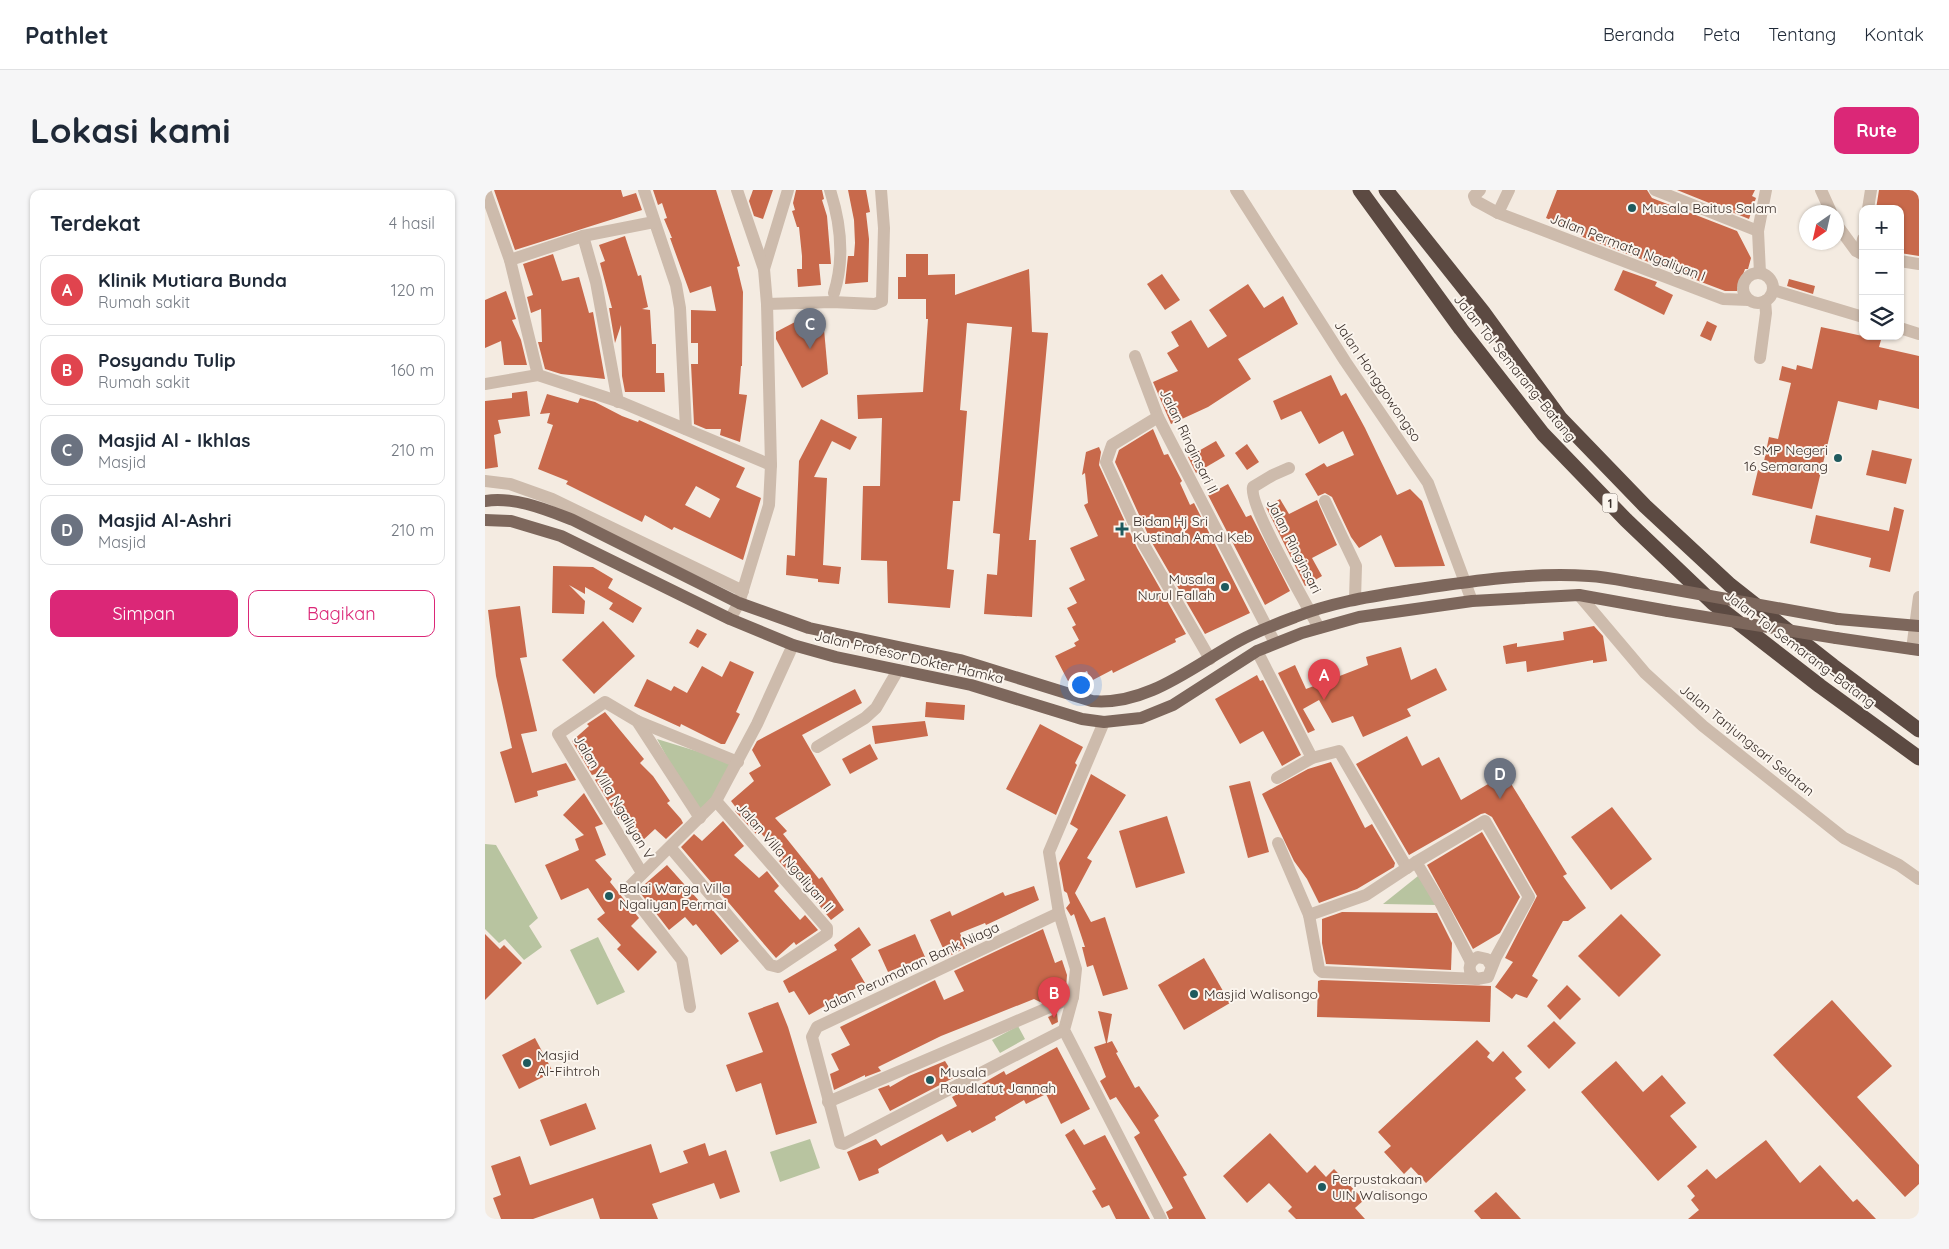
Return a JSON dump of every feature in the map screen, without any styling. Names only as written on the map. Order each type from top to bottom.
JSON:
[{"type":"highway","name":"Jalan Tol Semarang–Batang","points":[[1360,190],[1461,329],[1543,434],[1627,520],[1713,603],[1820,686],[1919,758]]},
{"type":"highway","name":"Jalan Tol Semarang–Batang","points":[[1386,190],[1483,312],[1560,418],[1645,506],[1730,585],[1833,666],[1919,730]]},
{"type":"main road","name":"Jalan Profesor Dokter Hamka","points":[[485,502],[514,503],[544,509],[573,520],[809,628],[857,640],[961,660],[1092,702],[1123,701],[1146,693],[1240,640],[1310,611],[1355,599],[1465,581],[1550,575],[1590,576],[1838,619],[1917,625]]},
{"type":"main road","name":"Jalan Profesor Dokter Hamka","points":[[485,520],[511,520],[561,536],[730,619],[793,645],[855,661],[971,685],[1082,719],[1104,722],[1141,718],[1173,706],[1257,651],[1319,628],[1359,617],[1472,601],[1579,595],[1915,650]]},
{"type":"main road","points":[[855,661],[857,640]]},
{"type":"main road","points":[[1161,686],[1173,706]]},
{"type":"main road","points":[[1146,693],[1159,711]]},
{"type":"street","points":[[485,190],[510,260],[538,375]]},
{"type":"street","points":[[644,190],[670,262],[676,285],[680,308],[687,429]]},
{"type":"street","points":[[730,619],[741,597],[769,505],[771,465],[767,304],[764,269],[737,190]]},
{"type":"street","points":[[764,269],[788,190]]},
{"type":"street","points":[[830,190],[839,218],[841,248],[834,293]]},
{"type":"street","points":[[767,304],[832,302],[875,304],[882,301],[884,228],[881,190]]},
{"type":"street","name":"Jalan Honggowongso","points":[[1236,190],[1345,361],[1428,483],[1472,601]]},
{"type":"street","name":"Jalan Permata Ngaliyan I","points":[[1480,190],[1474,196],[1476,201],[1498,213],[1723,300],[1749,300]]},
{"type":"street","points":[[1498,213],[1509,190]]},
{"type":"street","points":[[1655,190],[1758,231]]},
{"type":"street","points":[[1761,273],[1758,231],[1766,190]]},
{"type":"street","points":[[1821,190],[1828,205]]},
{"type":"street","points":[[1869,205],[1871,190]]},
{"type":"street","points":[[510,260],[583,236],[654,222]]},
{"type":"street","points":[[1844,233],[1859,252]]},
{"type":"street","points":[[583,236],[596,282],[618,402]]},
{"type":"street","points":[[1904,262],[1919,264]]},
{"type":"street","points":[[1761,273],[1769,277],[1773,290],[1770,296],[1765,301],[1757,303],[1749,300],[1743,292],[1744,282],[1751,275],[1761,273]]},
{"type":"street","points":[[1773,290],[1859,316]]},
{"type":"street","points":[[1760,358],[1766,313],[1765,301]]},
{"type":"street","points":[[1904,329],[1919,334]]},
{"type":"street","name":"Jalan Ringinsari II","points":[[1135,356],[1158,417],[1275,643]]},
{"type":"street","points":[[485,384],[538,375],[618,402],[771,465]]},
{"type":"street","points":[[1158,417],[1112,445],[1106,462],[1145,545],[1210,658]]},
{"type":"street","name":"Jalan Ringinsari","points":[[1289,468],[1258,483],[1253,487],[1252,496],[1267,529],[1319,628]]},
{"type":"street","points":[[485,481],[510,484],[552,499],[741,597]]},
{"type":"street","points":[[1325,501],[1357,566],[1355,599]]},
{"type":"street","name":"Jalan Tanjungsari Selatan","points":[[1579,595],[1645,673],[1703,726],[1843,838],[1899,865],[1919,879]]},
{"type":"street","points":[[1915,650],[1919,597]]},
{"type":"street","points":[[690,1007],[682,960],[627,889],[716,801],[738,762],[793,645]]},
{"type":"street","points":[[1257,651],[1312,758]]},
{"type":"street","points":[[817,747],[865,718],[876,708],[898,670]]},
{"type":"street","name":"Jalan Villa Ngaliyan V","points":[[637,721],[605,702],[558,734],[642,873]]},
{"type":"street","points":[[637,721],[738,762]]},
{"type":"street","points":[[637,721],[699,818]]},
{"type":"street","points":[[1104,722],[1049,852],[1059,913],[1076,969],[1073,997],[1064,1030],[1161,1219]]},
{"type":"street","points":[[1277,778],[1312,758],[1335,750],[1342,753],[1380,825],[1440,902],[1471,962],[1470,972],[1477,979]]},
{"type":"street","name":"Jalan Villa Ngaliyan II","points":[[670,848],[770,965],[778,967],[827,934],[827,928],[716,801]]},
{"type":"street","points":[[1278,843],[1309,915],[1319,969],[1323,973],[1477,979],[1488,977],[1529,897],[1486,822],[1483,821],[1366,895],[1309,915]]},
{"type":"street","name":"Jalan Perumahan Bank Niaga","points":[[1059,913],[817,1027],[812,1037],[840,1143],[844,1144],[1064,1030]]},
{"type":"street","points":[[1471,962],[1478,957],[1483,957],[1492,966]]},
{"type":"street","points":[[828,1102],[1073,997]]},
{"type":"green space","points":[[657,739],[732,762],[712,798],[697,813]]},
{"type":"green space","points":[[485,844],[496,845],[538,918],[529,926],[542,947],[524,960],[505,939],[499,943],[485,929]]},
{"type":"green space","points":[[1418,876],[1438,905],[1383,904]]},
{"type":"green space","points":[[598,937],[625,992],[597,1005],[570,950]]},
{"type":"green space","points":[[1018,1026],[1025,1039],[1000,1053],[992,1040]]},
{"type":"green space","points":[[810,1139],[820,1168],[780,1182],[770,1152]]},
{"type":"building","points":[[494,190],[621,190],[623,197],[636,193],[642,210],[515,250]]},
{"type":"building","points":[[653,190],[716,190],[740,266],[737,267],[743,292],[742,366],[739,394],[747,395],[740,442],[720,435],[721,429],[706,429],[694,424],[691,364],[698,364],[698,343],[691,343],[691,310],[716,311],[711,286],[690,293],[664,219],[667,218],[662,203],[658,205]]},
{"type":"building","points":[[753,190],[773,190],[763,219],[754,216],[749,201]]},
{"type":"building","points":[[796,190],[822,190],[824,199],[822,200],[827,216],[831,264],[819,264],[821,285],[798,287],[797,269],[802,269],[802,256],[799,227],[797,227],[792,211],[795,210],[793,203]]},
{"type":"building","points":[[848,190],[866,190],[870,212],[866,213],[869,239],[868,282],[845,284],[848,256],[854,256],[855,243],[854,220]]},
{"type":"building","points":[[1557,190],[1647,190],[1652,198],[1737,231],[1751,258],[1748,269],[1745,269],[1737,291],[1725,291],[1580,236],[1581,233],[1546,218]]},
{"type":"building","points":[[1677,190],[1755,190],[1752,196],[1756,198],[1749,219]]},
{"type":"building","points":[[1879,190],[1919,190],[1919,256],[1904,254],[1904,205],[1877,205]]},
{"type":"building","points":[[625,236],[638,276],[641,275],[648,307],[642,309],[650,310],[652,344],[656,344],[656,373],[664,373],[665,392],[625,392],[622,376],[621,325],[615,343],[609,308],[612,308],[600,263],[605,261],[599,245]]},
{"type":"building","points":[[553,254],[562,281],[579,277],[589,313],[593,312],[605,379],[561,374],[545,369],[538,342],[542,342],[541,309],[531,313],[527,297],[533,295],[523,264]]},
{"type":"building","points":[[906,254],[928,254],[928,275],[955,274],[955,295],[1029,269],[1032,332],[1048,333],[1029,540],[1036,540],[1032,617],[984,614],[987,574],[997,575],[1000,534],[993,533],[1012,327],[967,323],[960,410],[967,411],[960,501],[953,501],[947,569],[954,570],[950,608],[888,603],[887,561],[861,560],[863,486],[880,486],[882,418],[858,419],[857,395],[923,392],[928,319],[926,319],[926,299],[898,299],[898,277],[906,277]]},
{"type":"building","points":[[1623,270],[1657,282],[1655,286],[1673,295],[1664,315],[1614,290]]},
{"type":"building","points":[[1162,274],[1180,300],[1165,310],[1147,284]]},
{"type":"building","points":[[1789,279],[1815,286],[1813,294],[1787,286]]},
{"type":"building","points":[[1248,284],[1264,308],[1283,296],[1298,324],[1238,359],[1251,379],[1208,407],[1171,424],[1153,382],[1178,371],[1167,353],[1179,346],[1171,332],[1191,320],[1208,348],[1227,336],[1209,310]]},
{"type":"building","points":[[506,291],[516,319],[512,320],[521,340],[527,365],[504,365],[501,341],[485,348],[485,300]]},
{"type":"building","points":[[819,311],[823,318],[828,374],[802,388],[776,339],[776,332]]},
{"type":"building","points":[[1707,321],[1717,326],[1711,341],[1700,336]]},
{"type":"building","points":[[1821,327],[1859,335],[1859,340],[1881,340],[1879,347],[1919,356],[1919,409],[1879,400],[1877,410],[1838,401],[1812,509],[1752,495],[1758,470],[1762,471],[1769,437],[1778,439],[1791,383],[1779,380],[1782,366],[1796,370],[1797,365],[1812,369]]},
{"type":"building","points":[[1331,375],[1341,396],[1346,393],[1397,495],[1410,489],[1422,501],[1445,566],[1395,567],[1381,535],[1359,548],[1351,537],[1332,497],[1325,493],[1318,496],[1305,474],[1324,463],[1327,467],[1354,455],[1343,431],[1319,444],[1301,411],[1281,420],[1273,401]]},
{"type":"building","points":[[527,391],[530,416],[498,420],[501,433],[494,435],[498,467],[485,469],[485,401],[512,398],[512,393]]},
{"type":"building","points":[[547,394],[578,403],[580,398],[595,402],[638,422],[639,420],[745,468],[736,487],[761,498],[743,560],[674,527],[672,530],[645,515],[642,522],[566,484],[568,481],[538,469],[553,425],[547,423],[550,413],[540,414]],"holes":[[[696,486],[720,499],[710,518],[685,505]]]},
{"type":"building","points":[[821,419],[857,437],[850,450],[832,441],[814,477],[827,478],[823,565],[841,567],[839,584],[818,582],[818,579],[786,575],[787,555],[795,556],[799,461]]},
{"type":"building","points":[[1153,429],[1164,455],[1168,454],[1182,481],[1180,483],[1190,505],[1194,503],[1250,613],[1205,634],[1151,541],[1115,462],[1119,450]]},
{"type":"building","points":[[1216,441],[1225,456],[1196,473],[1188,457]]},
{"type":"building","points":[[1247,444],[1259,462],[1247,470],[1235,453]]},
{"type":"building","points":[[1099,447],[1101,452],[1099,465],[1137,548],[1186,634],[1175,639],[1176,642],[1113,673],[1112,670],[1091,681],[1087,671],[1068,681],[1055,656],[1076,646],[1074,643],[1079,640],[1072,627],[1076,625],[1067,608],[1077,603],[1069,588],[1085,580],[1070,548],[1098,536],[1084,505],[1088,503],[1085,473],[1082,475],[1086,452]]},
{"type":"building","points":[[1872,450],[1912,459],[1906,484],[1866,475]]},
{"type":"building","points":[[1228,484],[1246,517],[1251,515],[1290,591],[1265,605],[1208,495]]},
{"type":"building","points":[[1280,499],[1289,514],[1317,500],[1337,545],[1312,558],[1322,576],[1305,586],[1266,507]]},
{"type":"building","points":[[1894,507],[1904,510],[1890,572],[1869,567],[1871,558],[1810,543],[1816,515],[1889,531]]},
{"type":"building","points":[[553,566],[593,567],[613,579],[608,588],[642,608],[633,623],[609,609],[613,603],[585,587],[585,594],[569,585],[585,601],[584,614],[552,613]]},
{"type":"building","points":[[520,606],[527,657],[520,658],[537,731],[521,734],[532,773],[566,763],[576,780],[537,791],[538,796],[515,803],[500,752],[512,748],[496,676],[488,610]]},
{"type":"building","points":[[603,621],[635,656],[594,694],[562,660]]},
{"type":"building","points":[[1594,626],[1603,636],[1607,661],[1593,663],[1593,660],[1527,672],[1526,661],[1506,664],[1503,646],[1517,643],[1517,647],[1564,640],[1563,632]]},
{"type":"building","points":[[697,629],[707,634],[698,648],[689,643]]},
{"type":"building","points":[[1401,647],[1411,680],[1436,668],[1447,690],[1407,709],[1411,716],[1363,737],[1353,716],[1332,723],[1319,700],[1303,709],[1315,730],[1308,733],[1278,673],[1295,665],[1306,689],[1368,665],[1366,657]]},
{"type":"building","points":[[730,661],[754,672],[736,712],[740,714],[725,744],[721,744],[681,724],[680,727],[634,706],[647,679],[671,691],[674,686],[687,693],[702,666],[722,677]]},
{"type":"building","points":[[1257,675],[1260,681],[1263,680],[1301,755],[1282,766],[1263,731],[1240,744],[1215,699]]},
{"type":"building","points":[[855,689],[862,703],[802,735],[831,785],[775,818],[787,831],[783,834],[819,879],[822,877],[844,910],[831,920],[794,874],[792,876],[779,861],[783,858],[760,832],[757,835],[735,811],[737,809],[731,801],[754,781],[749,773],[761,766],[752,750],[757,741]]},
{"type":"building","points":[[926,702],[965,705],[964,720],[925,717]]},
{"type":"building","points":[[605,712],[644,759],[640,763],[653,776],[670,801],[667,803],[683,823],[666,839],[655,829],[641,842],[619,819],[595,780],[602,772],[592,775],[572,741],[589,726],[587,724]]},
{"type":"building","points":[[925,721],[928,736],[875,744],[872,726]]},
{"type":"building","points":[[1040,724],[1083,747],[1075,763],[1077,765],[1056,815],[1006,789]]},
{"type":"building","points":[[1407,736],[1422,766],[1439,757],[1461,800],[1505,774],[1567,874],[1563,876],[1586,908],[1568,921],[1563,921],[1532,976],[1538,980],[1527,998],[1516,994],[1512,999],[1495,987],[1513,962],[1505,958],[1537,896],[1492,817],[1485,813],[1481,814],[1409,855],[1356,764]]},
{"type":"building","points":[[870,744],[878,759],[850,774],[842,759]]},
{"type":"building","points":[[1331,762],[1365,828],[1372,824],[1395,863],[1394,867],[1357,889],[1319,903],[1307,879],[1294,861],[1262,794],[1308,769]]},
{"type":"building","points":[[1091,774],[1126,795],[1087,858],[1092,861],[1075,893],[1091,922],[1105,917],[1128,989],[1103,996],[1093,965],[1087,967],[1082,947],[1085,947],[1074,914],[1071,916],[1066,908],[1070,903],[1067,893],[1064,891],[1059,863],[1078,829],[1070,824]]},
{"type":"building","points":[[1250,781],[1269,852],[1248,858],[1229,786]]},
{"type":"building","points":[[584,793],[603,824],[595,827],[606,855],[595,860],[612,879],[610,882],[639,918],[631,926],[657,952],[638,971],[617,949],[621,945],[597,919],[605,913],[588,888],[561,900],[545,865],[579,850],[575,839],[584,835],[563,815]]},
{"type":"building","points":[[1612,807],[1652,859],[1611,890],[1571,837]]},
{"type":"building","points":[[1167,816],[1185,873],[1136,888],[1119,831]]},
{"type":"building","points":[[723,821],[744,846],[734,855],[759,878],[767,871],[779,886],[774,891],[800,920],[805,915],[818,930],[796,945],[794,942],[776,958],[681,847],[694,834],[702,841]]},
{"type":"building","points":[[1482,832],[1520,897],[1500,933],[1473,949],[1427,865]]},
{"type":"building","points":[[667,865],[701,903],[704,900],[739,941],[721,955],[696,924],[693,926],[685,917],[669,930],[638,890]]},
{"type":"building","points":[[1034,886],[1039,900],[986,925],[985,923],[960,933],[966,948],[947,957],[930,920],[950,911],[952,916],[1003,892],[1005,896]]},
{"type":"building","points":[[1342,912],[1437,913],[1452,943],[1451,970],[1326,964],[1322,943],[1322,919]]},
{"type":"building","points":[[1621,914],[1661,955],[1619,997],[1578,956]]},
{"type":"building","points":[[859,927],[871,945],[851,959],[865,983],[809,1015],[794,991],[789,993],[783,981],[837,950],[834,945]]},
{"type":"building","points":[[1043,929],[1055,963],[1062,960],[1067,975],[1066,988],[1052,992],[1050,998],[1040,1002],[1034,999],[941,1036],[878,1067],[881,1071],[865,1077],[865,1075],[834,1090],[830,1074],[839,1070],[831,1054],[850,1045],[840,1027],[935,980],[944,1000],[964,991],[954,971]]},
{"type":"building","points":[[485,934],[500,949],[504,945],[522,963],[485,1000]]},
{"type":"building","points":[[915,934],[925,957],[888,972],[878,950]]},
{"type":"building","name":"Masjid Walisongo","points":[[1204,958],[1230,1003],[1184,1030],[1158,985]]},
{"type":"building","points":[[1318,981],[1491,986],[1490,1022],[1317,1017]]},
{"type":"building","points":[[1567,985],[1581,999],[1560,1020],[1547,1006]]},
{"type":"building","points":[[1832,1000],[1892,1066],[1857,1097],[1919,1165],[1919,1184],[1905,1197],[1773,1055]]},
{"type":"building","points":[[778,1002],[788,1027],[817,1123],[776,1135],[761,1083],[736,1092],[726,1065],[763,1052],[748,1013]]},
{"type":"building","points":[[1098,1011],[1112,1014],[1107,1043],[1112,1041],[1118,1052],[1116,1053],[1135,1088],[1139,1086],[1159,1116],[1154,1120],[1187,1175],[1183,1177],[1206,1219],[1169,1219],[1166,1212],[1173,1208],[1134,1137],[1140,1133],[1116,1097],[1110,1100],[1100,1081],[1106,1077],[1094,1047],[1106,1043]]},
{"type":"building","points":[[1057,1013],[1058,1022],[1052,1025],[1048,1017]]},
{"type":"building","points":[[1554,1021],[1576,1043],[1549,1069],[1527,1046]]},
{"type":"building","name":"Masjid Al-Fihtroh","points":[[535,1038],[553,1072],[519,1089],[502,1055]]},
{"type":"building","points":[[1477,1040],[1490,1053],[1487,1057],[1493,1062],[1503,1051],[1522,1072],[1515,1078],[1526,1090],[1426,1183],[1411,1167],[1404,1174],[1384,1152],[1391,1146],[1378,1132]]},
{"type":"building","points":[[1057,1047],[1090,1109],[1061,1124],[1046,1094],[1026,1104],[1024,1100],[995,1117],[996,1120],[972,1133],[970,1130],[947,1142],[942,1134],[878,1169],[879,1173],[859,1181],[847,1152],[876,1139],[881,1146],[957,1106],[952,1097],[977,1084],[978,1086],[1004,1071],[1006,1075]]},
{"type":"building","name":"Musala Raudlatut Jannah","points":[[945,1061],[955,1077],[890,1111],[878,1089],[889,1085],[890,1087],[909,1076]]},
{"type":"building","points":[[1616,1061],[1643,1092],[1662,1075],[1686,1103],[1670,1116],[1697,1147],[1658,1181],[1581,1092]]},
{"type":"building","points":[[586,1103],[596,1129],[550,1146],[540,1120]]},
{"type":"building","points":[[1074,1129],[1084,1145],[1105,1135],[1150,1219],[1116,1219],[1109,1205],[1102,1208],[1092,1191],[1096,1189],[1065,1135]]},
{"type":"building","points":[[1270,1133],[1307,1173],[1315,1165],[1326,1177],[1334,1169],[1364,1200],[1355,1208],[1365,1219],[1296,1219],[1288,1211],[1292,1207],[1269,1183],[1247,1203],[1223,1176]]},
{"type":"building","points":[[1766,1140],[1800,1183],[1820,1165],[1853,1202],[1857,1199],[1876,1219],[1688,1219],[1699,1210],[1691,1200],[1695,1196],[1687,1186],[1707,1169],[1716,1179]]},
{"type":"building","points":[[705,1143],[709,1156],[726,1150],[740,1192],[720,1199],[714,1183],[652,1204],[658,1219],[600,1219],[593,1198],[533,1219],[501,1219],[493,1198],[501,1195],[491,1166],[520,1156],[530,1185],[651,1144],[660,1173],[688,1163],[683,1151]]},
{"type":"building","points":[[1496,1192],[1521,1219],[1481,1219],[1474,1211]]},
{"type":"place","name":"Musala Baitus Salam","points":[[1632,208]]},
{"type":"place","name":"Masjid Al - Ikhlas","points":[[810,349]]},
{"type":"place","name":"SMP Negeri 16 Semarang","points":[[1838,458]]},
{"type":"place","name":"Bidan Hj Sri Kustinah Amd Keb","points":[[1122,529]]},
{"type":"place","name":"Musala Nurul Fallah","points":[[1225,587]]},
{"type":"place","name":"Klinik Mutiara Bunda","points":[[1324,700]]},
{"type":"place","name":"Masjid Al-Ashri","points":[[1500,799]]},
{"type":"place","name":"Balai Warga Villa Ngaliyan Permai","points":[[609,896]]},
{"type":"place","name":"Masjid Walisongo","points":[[1194,994]]},
{"type":"place","name":"Posyandu Tulip","points":[[1054,1018]]},
{"type":"place","name":"Masjid Al-Fihtroh","points":[[527,1063]]},
{"type":"place","name":"Musala Raudlatut Jannah","points":[[930,1080]]},
{"type":"place","name":"Perpustakaan UIN Walisongo","points":[[1322,1187]]}]
